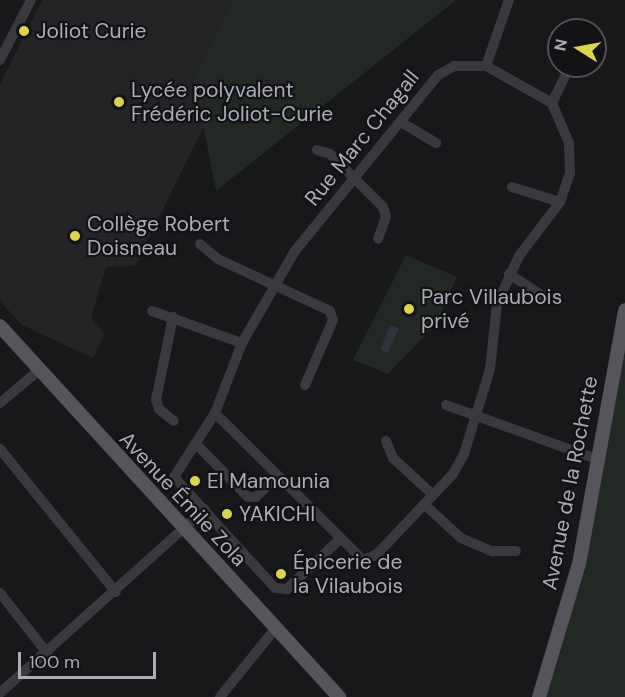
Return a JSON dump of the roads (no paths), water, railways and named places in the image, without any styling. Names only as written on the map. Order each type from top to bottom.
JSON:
[{"type":"main road","name":"Avenue de la Rochette","points":[[538,697],[579,564],[625,310]]},
{"type":"main road","name":"Avenue Émile Zola","points":[[0,326],[182,530],[339,697]]},
{"type":"street","points":[[0,60],[31,0]]},
{"type":"street","points":[[486,66],[506,20],[509,0]]},
{"type":"street","name":"Rue Marc Chagall","points":[[205,510],[174,477],[175,469],[198,446],[215,413],[242,343],[295,251],[356,180],[438,75],[454,66],[486,66],[552,103]]},
{"type":"street","points":[[215,413],[357,559],[372,558],[434,495],[464,454],[490,369],[497,304],[509,274],[560,202],[571,157],[552,103],[564,78]]},
{"type":"street","points":[[401,122],[436,143]]},
{"type":"street","points":[[316,150],[330,154],[386,213],[378,239]]},
{"type":"street","points":[[512,187],[560,202]]},
{"type":"street","points":[[200,244],[218,260],[274,285],[332,315],[305,385]]},
{"type":"street","points":[[509,274],[546,298]]},
{"type":"street","points":[[152,311],[242,343]]},
{"type":"street","points":[[173,317],[156,400],[159,409],[174,421]]},
{"type":"street","points":[[0,403],[39,370]]},
{"type":"street","points":[[446,405],[597,459]]},
{"type":"street","points":[[386,441],[393,458],[434,495]]},
{"type":"street","points":[[198,446],[248,498],[256,497],[277,476]]},
{"type":"street","points":[[0,449],[116,592]]},
{"type":"street","points":[[424,504],[461,538],[492,551],[516,551]]},
{"type":"street","points":[[0,693],[48,654],[205,510],[275,588],[287,589],[338,541]]},
{"type":"street","points":[[0,594],[48,654]]},
{"type":"street","points":[[220,697],[275,629]]},
{"type":"place","name":"Joliot Curie","points":[[24,31]]},
{"type":"place","name":"Lycée polyvalent Frédéric Joliot-Curie","points":[[119,102]]},
{"type":"place","name":"Collège Robert Doisneau","points":[[75,236]]},
{"type":"place","name":"Parc Villaubois privé","points":[[409,309]]},
{"type":"place","name":"El Mamounia","points":[[195,481]]},
{"type":"place","name":"YAKICHI","points":[[227,514]]},
{"type":"place","name":"Épicerie de la Vilaubois","points":[[281,574]]}]
